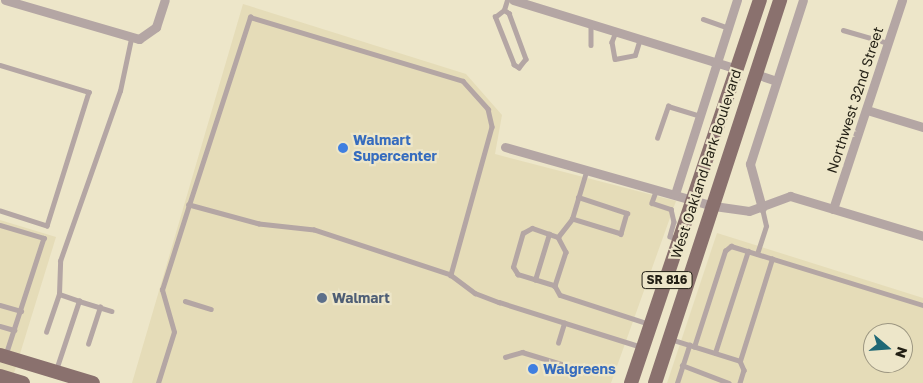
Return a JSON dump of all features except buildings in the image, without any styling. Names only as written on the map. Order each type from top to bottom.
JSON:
[{"type":"main road","name":"West Oakland Park Boulevard","points":[[631,383],[696,200],[760,0]]},
{"type":"main road","name":"West Oakland Park Boulevard","points":[[655,383],[780,0]]},
{"type":"main road","points":[[3,356],[92,383]]},
{"type":"main road","points":[[0,376],[23,383]]},
{"type":"street","points":[[5,0],[131,39],[146,37],[156,27],[164,0]]},
{"type":"street","points":[[513,0],[531,3],[591,24],[737,69]]},
{"type":"street","points":[[675,194],[738,0]]},
{"type":"street","points":[[762,208],[750,164],[803,0]]},
{"type":"street","name":"Northwest 32nd Street","points":[[833,209],[902,0]]},
{"type":"street","points":[[756,74],[776,81]]},
{"type":"street","points":[[867,110],[923,127]]},
{"type":"street","points":[[505,147],[586,172],[657,187],[714,206],[749,211],[762,208],[790,196],[923,236]]},
{"type":"lane","points":[[504,10],[509,13],[526,59],[519,68],[514,65],[495,17],[504,10],[507,0]]},
{"type":"lane","points":[[158,383],[174,332],[162,290],[250,17],[463,81],[488,109],[492,127],[451,275]]},
{"type":"lane","points":[[703,19],[729,28]]},
{"type":"lane","points":[[591,24],[591,45]]},
{"type":"lane","points":[[842,30],[888,43]]},
{"type":"lane","points":[[616,32],[612,42],[615,59],[635,54],[640,39]]},
{"type":"lane","points":[[46,332],[59,294],[60,261],[120,91],[131,39]]},
{"type":"lane","points":[[0,64],[89,92],[47,226],[0,211]]},
{"type":"lane","points":[[657,138],[668,106],[700,116]]},
{"type":"lane","points":[[558,237],[572,219],[586,172]]},
{"type":"lane","points":[[657,187],[652,203],[671,209],[674,222],[670,236],[681,241]]},
{"type":"lane","points":[[572,219],[621,234],[627,213],[578,198]]},
{"type":"lane","points":[[189,205],[259,224],[314,230],[451,275],[475,293],[643,347]]},
{"type":"lane","points":[[757,254],[766,226],[762,208]]},
{"type":"lane","points":[[0,225],[44,238],[14,330],[3,356]]},
{"type":"lane","points":[[555,286],[566,252],[558,237],[532,228],[523,232],[513,266],[518,275],[555,286],[560,295],[651,324]]},
{"type":"lane","points":[[535,280],[549,234]]},
{"type":"lane","points":[[677,383],[725,251],[731,246],[923,304]]},
{"type":"lane","points":[[715,353],[748,251]]},
{"type":"lane","points":[[740,383],[744,370],[740,361],[772,259]]},
{"type":"lane","points":[[59,294],[112,311]]},
{"type":"lane","points":[[56,372],[79,301]]},
{"type":"lane","points":[[185,301],[211,308]]},
{"type":"lane","points":[[0,305],[20,311]]},
{"type":"lane","points":[[88,344],[100,307]]},
{"type":"lane","points":[[558,343],[564,323]]},
{"type":"lane","points":[[0,326],[14,330]]},
{"type":"lane","points":[[670,339],[740,361]]},
{"type":"lane","points":[[505,357],[522,352],[588,372]]},
{"type":"lane","points":[[682,365],[729,383]]},
{"type":"shaded area","points":[[243,4],[466,74],[502,115],[495,154],[676,201],[611,383],[132,383]]},
{"type":"shaded area","points":[[0,220],[56,237],[11,383],[0,383]]},
{"type":"shaded area","points":[[717,233],[923,298],[923,383],[667,383]]},
{"type":"place","name":"Walmart Supercenter","points":[[343,148]]},
{"type":"place","name":"Walmart","points":[[322,298]]},
{"type":"place","name":"Walgreens","points":[[533,369]]}]
